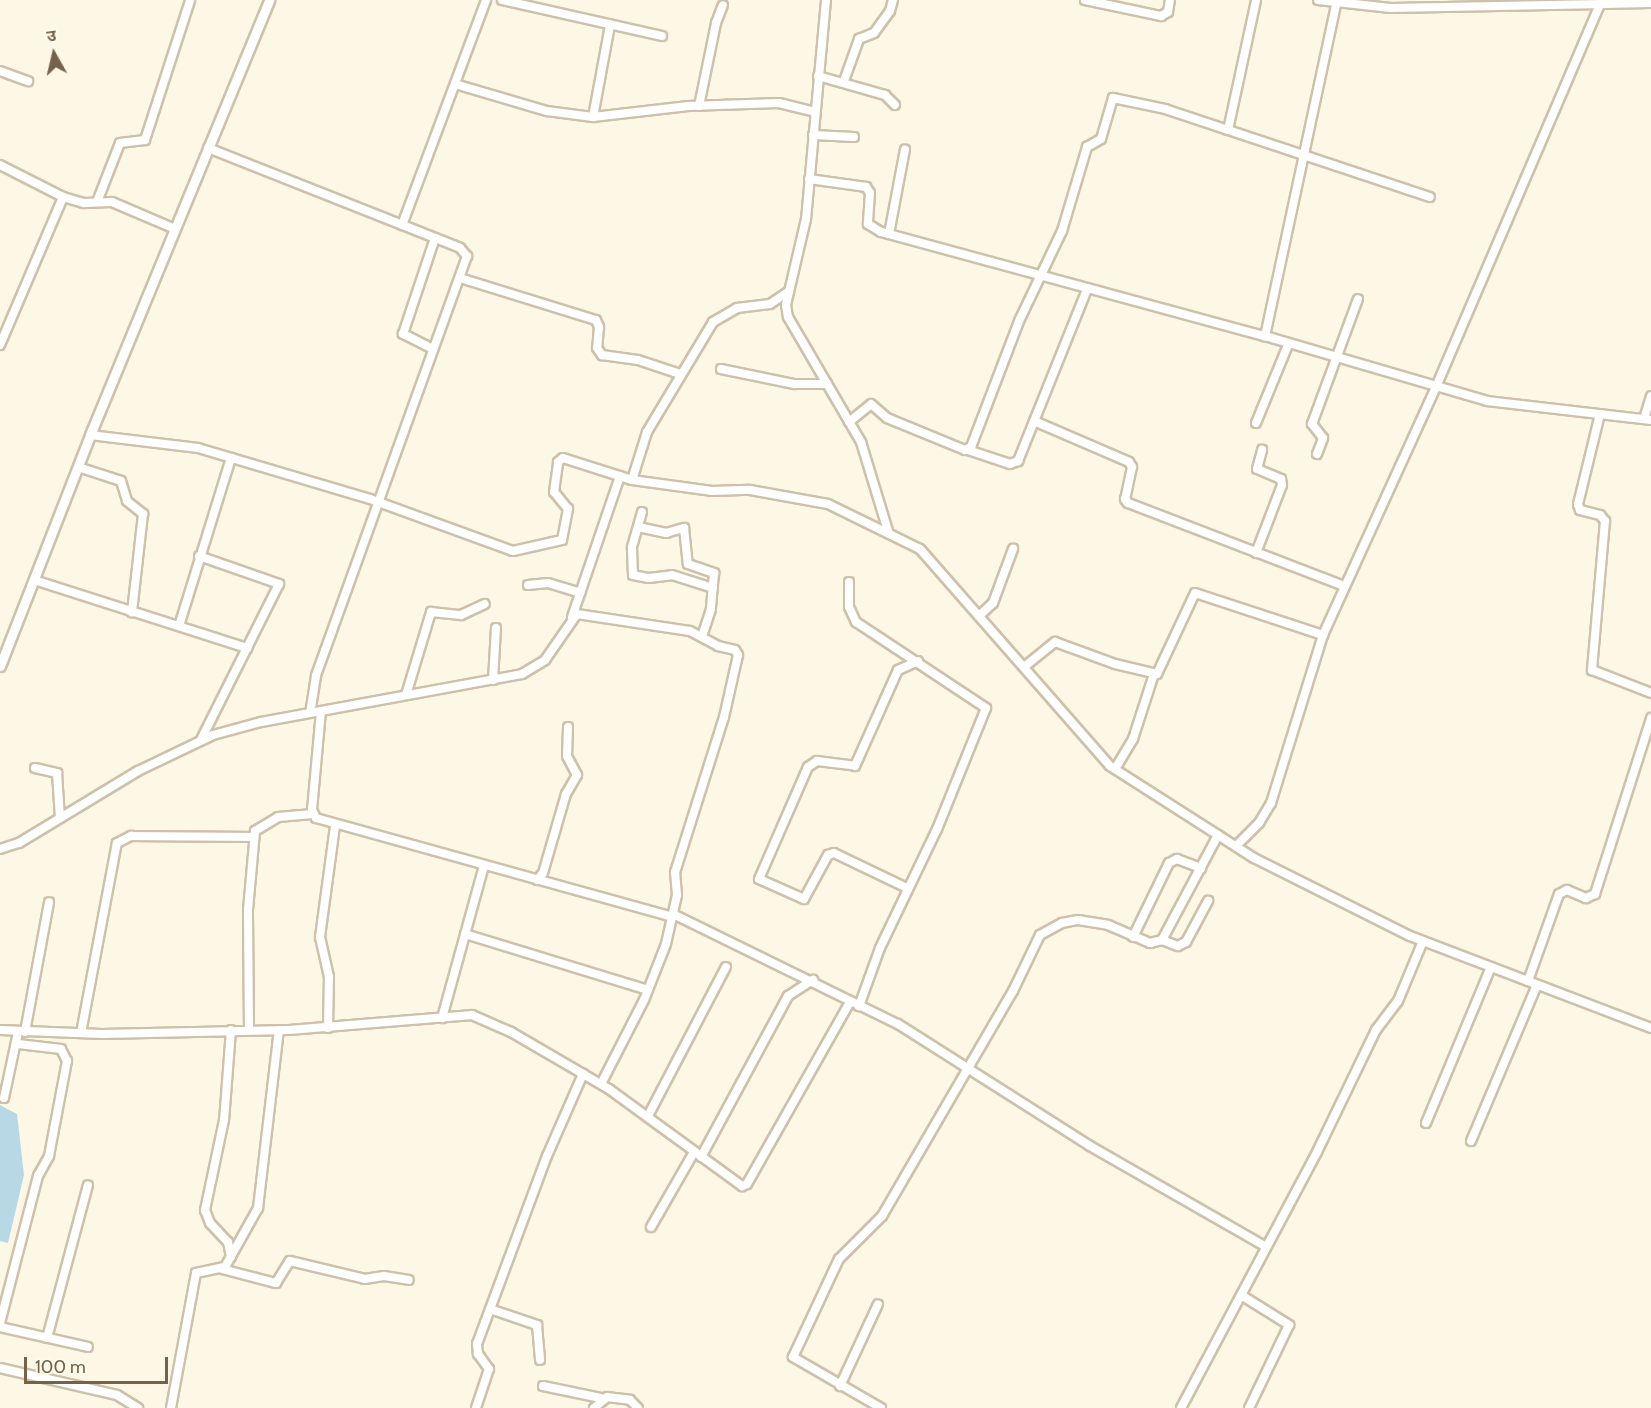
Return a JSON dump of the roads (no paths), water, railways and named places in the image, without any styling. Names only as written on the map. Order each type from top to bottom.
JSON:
[{"type":"street","points":[[0,666],[90,435],[269,0]]},
{"type":"street","points":[[402,225],[486,0]]},
{"type":"street","points":[[502,0],[662,36]]},
{"type":"street","points":[[826,0],[806,219],[788,292],[788,317],[861,442],[889,534]]},
{"type":"street","points":[[844,81],[859,39],[874,33],[890,11],[893,0]]},
{"type":"street","points":[[1085,0],[1161,16],[1168,12],[1170,0]]},
{"type":"street","points":[[1228,130],[1256,0]]},
{"type":"street","points":[[1318,0],[1336,5],[1360,3],[1651,3]]},
{"type":"street","points":[[97,202],[120,142],[139,144],[145,140],[190,1]]},
{"type":"street","points":[[1236,846],[1259,823],[1271,802],[1323,635],[1436,387],[1601,2]]},
{"type":"street","points":[[699,106],[716,23],[723,5]]},
{"type":"street","points":[[1265,336],[1336,5]]},
{"type":"street","points":[[593,117],[610,25]]},
{"type":"street","points":[[0,71],[28,81]]},
{"type":"street","points":[[818,76],[844,81],[885,95],[896,105]]},
{"type":"street","points":[[455,84],[547,111],[593,117],[699,106],[779,103],[815,112]]},
{"type":"street","points":[[968,450],[1020,320],[1043,277],[1067,218],[1087,147],[1101,139],[1113,98],[1165,109],[1430,197]]},
{"type":"street","points":[[813,135],[854,137]]},
{"type":"street","points":[[208,148],[465,251],[466,262],[316,676],[310,713]]},
{"type":"street","points":[[889,234],[904,149]]},
{"type":"street","points":[[0,165],[63,197],[112,202],[174,229]]},
{"type":"street","points":[[809,179],[866,187],[870,193],[868,224],[889,234],[1265,336],[1338,360],[1487,401],[1648,419],[1651,396]]},
{"type":"street","points":[[0,345],[63,197]]},
{"type":"street","points":[[433,349],[403,334],[435,238]]},
{"type":"street","points":[[460,278],[596,320],[599,327],[597,348],[602,355],[638,360],[680,374]]},
{"type":"street","points":[[849,422],[870,404],[887,418],[968,450],[1014,463],[1034,421],[1087,289]]},
{"type":"street","points":[[632,480],[647,432],[680,374],[717,318],[737,308],[770,304],[788,292]]},
{"type":"street","points":[[1317,454],[1323,438],[1312,424],[1338,360],[1358,299]]},
{"type":"street","points":[[1256,423],[1288,345]]},
{"type":"street","points":[[721,369],[794,384],[827,384]]},
{"type":"street","points":[[1600,414],[1578,504],[1580,510],[1603,517],[1605,525],[1592,670],[1651,693]]},
{"type":"street","points":[[1034,421],[1129,462],[1132,467],[1125,499],[1128,503],[1344,586]]},
{"type":"street","points":[[90,435],[198,448],[378,502],[513,551],[562,540],[568,509],[554,492],[560,459],[632,480],[712,490],[750,490],[828,504],[920,549],[1115,769],[1218,835],[1423,941],[1651,1028]]},
{"type":"street","points":[[1256,553],[1282,485],[1281,479],[1257,469],[1262,450]]},
{"type":"street","points":[[179,626],[231,458]]},
{"type":"street","points":[[78,467],[121,481],[127,501],[145,517],[132,612]]},
{"type":"street","points":[[0,849],[19,843],[138,771],[201,740],[310,713],[493,680],[535,669],[572,617],[620,476]]},
{"type":"street","points":[[642,512],[631,558],[633,575],[649,578],[672,575],[713,588]]},
{"type":"street","points":[[638,527],[666,533],[684,528],[686,562],[714,573],[702,637]]},
{"type":"street","points":[[979,616],[993,603],[1013,549]]},
{"type":"street","points":[[199,556],[279,584],[201,740]]},
{"type":"street","points":[[34,580],[247,648]]},
{"type":"street","points":[[849,582],[849,607],[856,622],[986,708],[936,829],[907,888],[858,1006]]},
{"type":"street","points":[[528,585],[548,583],[581,593]]},
{"type":"street","points":[[1024,667],[1055,642],[1154,674],[1161,672],[1195,592],[1323,635]]},
{"type":"street","points":[[406,694],[431,612],[461,615],[485,604]]},
{"type":"street","points":[[572,617],[581,614],[682,629],[735,650],[738,655],[724,717],[675,872],[677,895],[672,915],[648,990],[601,1084]]},
{"type":"street","points":[[493,680],[496,628]]},
{"type":"street","points":[[907,888],[834,853],[828,855],[804,899],[759,879],[808,767],[817,761],[855,766],[898,670],[918,661]]},
{"type":"street","points":[[1115,769],[1133,739],[1154,674]]},
{"type":"street","points":[[313,814],[321,711]]},
{"type":"street","points":[[1528,981],[1559,894],[1567,890],[1586,898],[1595,894],[1651,718]]},
{"type":"street","points":[[537,880],[543,873],[566,794],[577,775],[567,756],[568,727]]},
{"type":"street","points":[[35,768],[57,773],[60,818]]},
{"type":"street","points":[[249,1030],[248,910],[254,837],[259,826],[274,818],[313,814],[335,826],[672,915],[813,980],[850,1002],[908,1029],[1090,1146],[1266,1247]]},
{"type":"street","points":[[328,1028],[329,977],[320,937],[335,826]]},
{"type":"street","points":[[1162,940],[1218,835]]},
{"type":"street","points":[[81,1034],[117,843],[131,836],[254,837]]},
{"type":"street","points":[[1133,937],[1169,864],[1177,859],[1201,868]]},
{"type":"street","points":[[442,1018],[484,866]]},
{"type":"street","points":[[880,1408],[796,1362],[794,1354],[839,1259],[882,1216],[968,1069],[1041,936],[1062,923],[1078,920],[1108,925],[1150,943],[1162,940],[1178,946],[1186,942],[1208,901]]},
{"type":"street","points":[[4,1098],[22,1032],[49,902]]},
{"type":"street","points":[[465,934],[648,990]]},
{"type":"street","points":[[1181,1408],[1376,1030],[1398,1001],[1423,941]]},
{"type":"street","points":[[648,1116],[726,967]]},
{"type":"street","points":[[1426,1123],[1491,967]]},
{"type":"street","points":[[651,1227],[698,1154],[788,996],[813,980]]},
{"type":"street","points":[[1471,1141],[1537,985]]},
{"type":"street","points":[[0,1030],[81,1034],[279,1030],[480,1017],[601,1084],[648,1116],[737,1184],[747,1184],[850,1002]]},
{"type":"street","points":[[231,1030],[224,1120],[206,1210],[210,1223],[228,1242],[231,1257]]},
{"type":"street","points":[[222,1269],[258,1208],[279,1030]]},
{"type":"street","points":[[18,1044],[61,1049],[67,1061],[49,1156],[38,1176],[0,1325],[88,1347]]},
{"type":"street","points":[[476,1408],[489,1369],[478,1354],[477,1344],[547,1156],[583,1074]]},
{"type":"street","points":[[47,1338],[88,1185]]},
{"type":"street","points":[[171,1408],[193,1280],[201,1270],[222,1269],[276,1283],[290,1261],[365,1280],[384,1276],[410,1280]]},
{"type":"street","points":[[1241,1295],[1289,1325],[1249,1408]]},
{"type":"street","points":[[840,1386],[878,1304]]},
{"type":"street","points":[[490,1309],[537,1325],[540,1360]]},
{"type":"street","points":[[0,1368],[117,1395],[138,1408]]},
{"type":"street","points":[[543,1386],[601,1398],[626,1399],[638,1408]]},
{"type":"street","points":[[594,1408],[601,1398]]},
{"type":"water","points":[[0,1105],[17,1114],[24,1175],[8,1243],[0,1241]]}]
